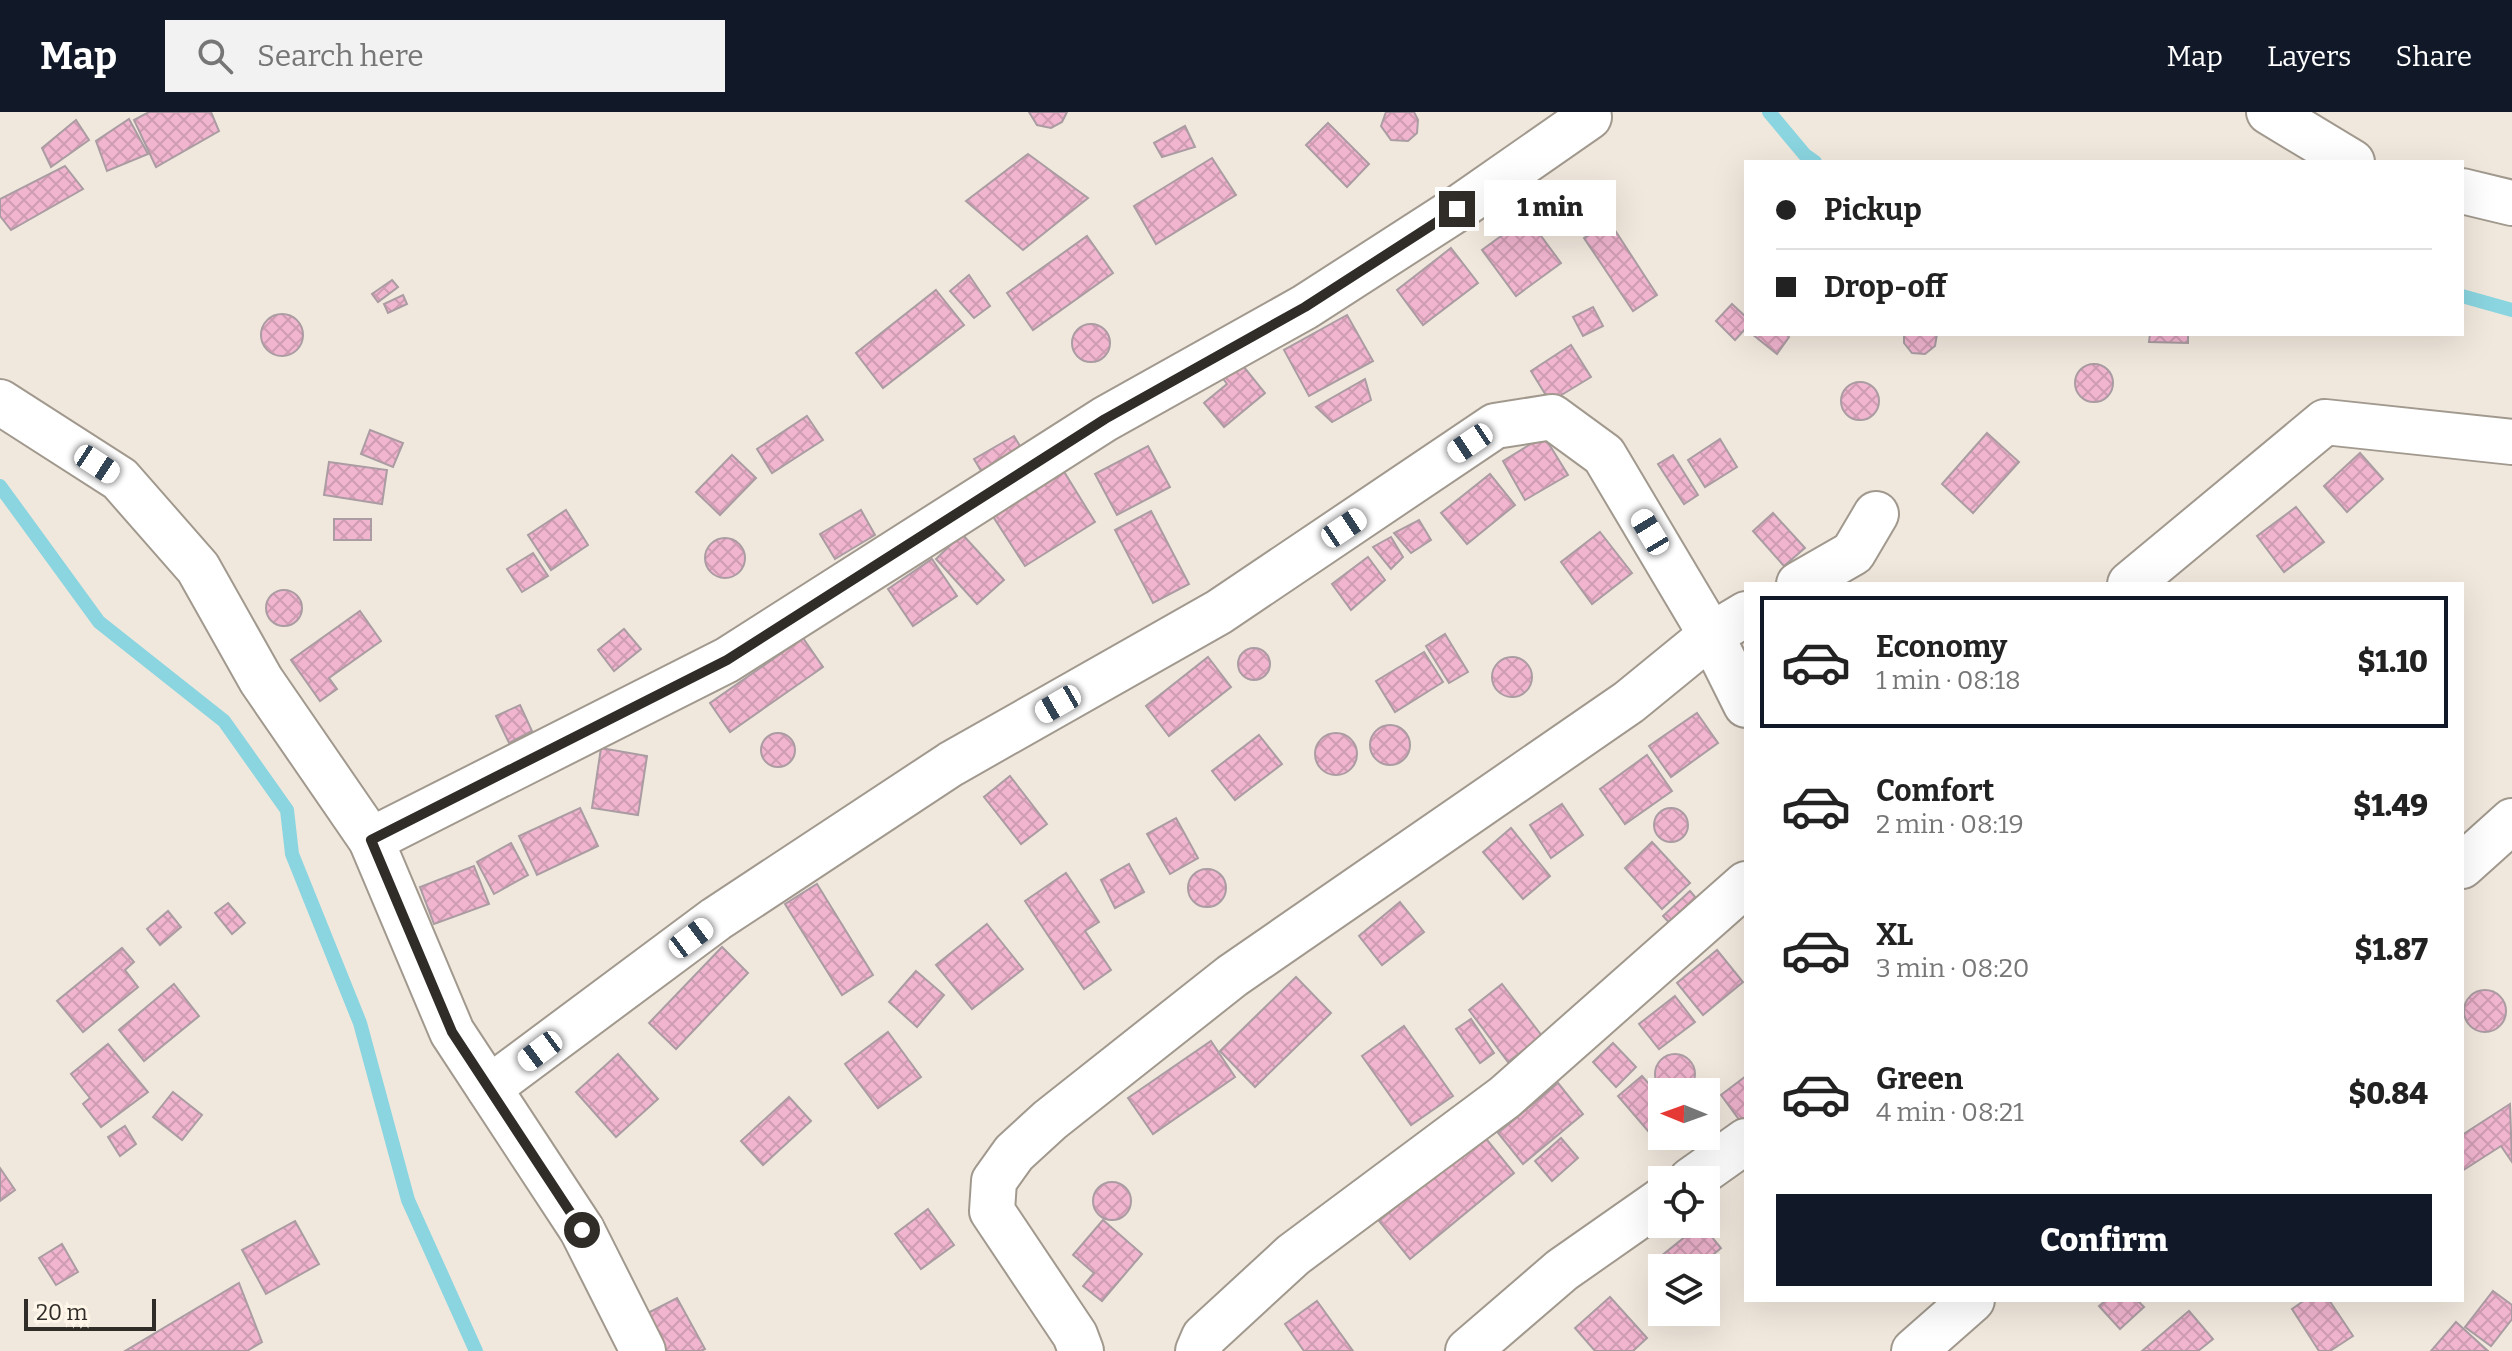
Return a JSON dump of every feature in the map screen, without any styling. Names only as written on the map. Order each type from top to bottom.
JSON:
[{"type":"street","points":[[371,840],[727,660],[1105,419],[1305,307],[1529,159],[1589,117],[1586,112]]},
{"type":"street","points":[[2269,112],[2349,160]]},
{"type":"street","points":[[2464,191],[2512,203]]},
{"type":"street","points":[[0,402],[120,479],[198,568],[261,680],[371,840],[452,1032],[582,1230],[643,1351]]},
{"type":"street","points":[[489,1088],[729,910],[951,764],[1219,612],[1495,426],[1552,417],[1604,455],[1728,625],[1744,696]]},
{"type":"street","points":[[2132,582],[2325,422],[2512,442]]},
{"type":"street","points":[[1802,582],[1853,553],[1876,514]]},
{"type":"street","points":[[1081,1351],[1075,1335],[992,1211],[994,1181],[1014,1153],[1050,1120],[1232,976],[1629,702],[1728,625]]},
{"type":"street","points":[[2464,864],[2512,821]]},
{"type":"street","points":[[1198,1351],[1204,1337],[1293,1255],[1505,1097],[1744,886]]},
{"type":"street","points":[[1711,1166],[1744,1142]]},
{"type":"street","points":[[1468,1351],[1562,1270],[1648,1210]]},
{"type":"street","points":[[1914,1351],[1970,1302]]},
{"type":"building","points":[[149,112],[211,112],[219,131],[156,167],[134,120]]},
{"type":"building","points":[[1029,112],[1067,112],[1062,122],[1051,128],[1037,125]]},
{"type":"building","points":[[1386,112],[1414,112],[1418,120],[1417,133],[1408,141],[1391,140],[1381,126]]},
{"type":"building","points":[[129,119],[148,154],[107,171],[96,141]]},
{"type":"building","points":[[76,120],[89,140],[51,167],[42,148]]},
{"type":"building","points":[[1328,123],[1369,164],[1347,187],[1306,145]]},
{"type":"building","points":[[1185,126],[1195,147],[1162,157],[1154,143]]},
{"type":"building","points":[[1028,154],[1088,198],[1023,250],[966,201]]},
{"type":"building","points":[[1212,158],[1236,195],[1156,244],[1134,206]]},
{"type":"building","points":[[65,166],[83,189],[11,230],[0,216],[0,199]]},
{"type":"building","points":[[1527,217],[1561,263],[1516,296],[1482,250]]},
{"type":"building","points":[[1609,221],[1657,295],[1633,311],[1584,238]]},
{"type":"building","points":[[1087,236],[1113,273],[1033,330],[1007,293]]},
{"type":"building","points":[[1451,248],[1478,283],[1423,325],[1397,290]]},
{"type":"building","points":[[969,275],[990,306],[974,318],[950,291]]},
{"type":"building","points":[[392,280],[398,287],[378,302],[372,294]]},
{"type":"building","points":[[936,290],[964,325],[883,388],[856,353]]},
{"type":"building","points":[[403,295],[407,304],[388,313],[384,304]]},
{"type":"building","points":[[1732,304],[1744,315],[1744,330],[1735,340],[1716,321]]},
{"type":"building","points":[[1593,307],[1603,326],[1583,336],[1573,317]]},
{"type":"building","points":[[282,314],[297,320],[303,335],[297,350],[282,356],[267,350],[261,335],[267,320]]},
{"type":"building","points":[[1347,315],[1373,361],[1309,396],[1284,350]]},
{"type":"building","points":[[1091,324],[1105,329],[1110,343],[1105,357],[1091,362],[1077,357],[1072,343],[1077,329]]},
{"type":"building","points":[[1754,336],[1788,336],[1777,354]]},
{"type":"building","points":[[1904,336],[1937,336],[1935,346],[1925,354],[1912,353],[1904,343]]},
{"type":"building","points":[[2150,336],[2188,336],[2188,343],[2149,342]]},
{"type":"building","points":[[1571,345],[1591,377],[1550,402],[1531,371]]},
{"type":"building","points":[[1239,361],[1265,393],[1224,427],[1204,403],[1227,384],[1221,376]]},
{"type":"building","points":[[2094,364],[2107,370],[2113,383],[2107,396],[2094,402],[2081,396],[2075,383],[2081,370]]},
{"type":"building","points":[[1365,379],[1371,400],[1332,422],[1316,407]]},
{"type":"building","points":[[1860,382],[1873,388],[1879,401],[1873,414],[1860,420],[1847,414],[1841,401],[1847,388]]},
{"type":"building","points":[[807,416],[823,440],[772,473],[757,449]]},
{"type":"building","points":[[370,430],[403,443],[393,467],[361,454]]},
{"type":"building","points":[[1987,433],[2019,462],[1973,513],[1942,484]]},
{"type":"building","points":[[1014,436],[1026,456],[986,479],[974,459]]},
{"type":"building","points":[[1544,436],[1568,475],[1525,500],[1503,461]]},
{"type":"building","points":[[1720,439],[1737,467],[1705,487],[1688,460]]},
{"type":"building","points":[[1148,446],[1170,487],[1117,515],[1095,474]]},
{"type":"building","points":[[2360,453],[2383,479],[2347,512],[2324,486]]},
{"type":"building","points":[[732,455],[756,478],[720,515],[696,492]]},
{"type":"building","points":[[1673,455],[1698,495],[1684,504],[1658,464]]},
{"type":"building","points":[[329,462],[387,470],[382,504],[324,495]]},
{"type":"building","points":[[1063,470],[1095,522],[1025,566],[992,515]]},
{"type":"building","points":[[1490,474],[1515,505],[1467,544],[1441,513]]},
{"type":"building","points":[[2296,507],[2324,542],[2284,572],[2257,536]]},
{"type":"building","points":[[566,510],[588,545],[551,570],[528,535]]},
{"type":"building","points":[[861,510],[875,535],[835,559],[820,534]]},
{"type":"building","points":[[1151,511],[1189,584],[1153,603],[1115,530]]},
{"type":"building","points":[[1773,513],[1805,548],[1784,566],[1753,531]]},
{"type":"building","points":[[334,519],[371,519],[371,540],[334,540]]},
{"type":"building","points":[[1419,520],[1431,540],[1411,553],[1394,533]]},
{"type":"building","points":[[1600,532],[1632,573],[1592,604],[1561,562]]},
{"type":"building","points":[[962,534],[1004,580],[977,604],[936,559]]},
{"type":"building","points":[[1391,537],[1403,557],[1391,569],[1373,547]]},
{"type":"building","points":[[725,538],[739,544],[745,558],[739,572],[725,578],[711,572],[705,558],[711,544]]},
{"type":"building","points":[[533,553],[548,576],[522,592],[507,569]]},
{"type":"building","points":[[1368,557],[1385,580],[1351,610],[1332,584]]},
{"type":"building","points":[[932,559],[957,596],[913,626],[888,589]]},
{"type":"building","points":[[284,590],[297,595],[302,608],[297,621],[284,626],[271,621],[266,608],[271,595]]},
{"type":"building","points":[[360,611],[381,641],[329,678],[337,689],[320,701],[291,660]]},
{"type":"building","points":[[624,629],[641,649],[614,671],[598,650]]},
{"type":"building","points":[[1445,634],[1468,672],[1449,683],[1426,646]]},
{"type":"building","points":[[803,638],[823,667],[730,732],[710,703]]},
{"type":"building","points":[[1254,648],[1265,653],[1270,664],[1265,675],[1254,680],[1243,675],[1238,664],[1243,653]]},
{"type":"building","points":[[1424,652],[1443,682],[1395,712],[1376,681]]},
{"type":"building","points":[[1208,657],[1231,687],[1169,736],[1146,706]]},
{"type":"building","points":[[1512,657],[1526,663],[1532,677],[1526,691],[1512,697],[1498,691],[1492,677],[1498,663]]},
{"type":"building","points":[[520,705],[532,731],[509,743],[496,716]]},
{"type":"building","points":[[1697,713],[1718,743],[1671,777],[1649,746]]},
{"type":"building","points":[[1390,725],[1404,731],[1410,745],[1404,759],[1390,765],[1376,759],[1370,745],[1376,731]]},
{"type":"building","points":[[778,733],[790,738],[795,750],[790,762],[778,767],[766,762],[761,750],[766,738]]},
{"type":"building","points":[[1336,733],[1351,739],[1357,754],[1351,769],[1336,775],[1321,769],[1315,754],[1321,739]]},
{"type":"building","points":[[1259,735],[1282,764],[1235,800],[1212,771]]},
{"type":"building","points":[[601,748],[647,756],[638,815],[592,808]]},
{"type":"building","points":[[1647,755],[1672,791],[1625,824],[1600,789]]},
{"type":"building","points":[[1010,776],[1047,824],[1021,844],[984,797]]},
{"type":"building","points":[[1562,804],[1583,835],[1551,858],[1530,825]]},
{"type":"building","points":[[580,808],[598,846],[537,875],[519,836]]},
{"type":"building","points":[[1671,808],[1683,813],[1688,825],[1683,837],[1671,842],[1659,837],[1654,825],[1659,813]]},
{"type":"building","points":[[1176,818],[1198,858],[1170,874],[1147,834]]},
{"type":"building","points":[[1511,828],[1550,876],[1523,899],[1483,852]]},
{"type":"building","points":[[1652,842],[1690,883],[1662,909],[1625,868]]},
{"type":"building","points":[[511,843],[528,875],[494,894],[477,862]]},
{"type":"building","points":[[1129,864],[1144,892],[1115,908],[1101,880]]},
{"type":"building","points":[[474,866],[489,904],[434,924],[420,887]]},
{"type":"building","points":[[1207,869],[1220,875],[1226,888],[1220,901],[1207,907],[1194,901],[1188,888],[1194,875]]},
{"type":"building","points":[[1066,873],[1099,922],[1085,931],[1111,970],[1084,989],[1025,901]]},
{"type":"building","points":[[817,884],[873,975],[842,995],[785,904]]},
{"type":"building","points":[[1690,891],[1702,905],[1676,930],[1663,916]]},
{"type":"building","points":[[1400,902],[1424,932],[1382,965],[1359,936]]},
{"type":"building","points":[[228,903],[245,923],[232,934],[215,913]]},
{"type":"building","points":[[168,911],[181,927],[160,945],[147,929]]},
{"type":"building","points":[[987,924],[1023,969],[972,1009],[936,965]]},
{"type":"building","points":[[722,947],[748,973],[676,1049],[649,1023]]},
{"type":"building","points":[[122,948],[134,962],[125,970],[138,987],[83,1032],[57,1001]]},
{"type":"building","points":[[1717,950],[1743,982],[1703,1015],[1677,983]]},
{"type":"building","points":[[916,971],[944,995],[917,1027],[889,1002]]},
{"type":"building","points":[[1296,977],[1331,1013],[1255,1087],[1220,1051]]},
{"type":"building","points":[[174,984],[199,1016],[144,1061],[119,1030]]},
{"type":"building","points":[[1502,984],[1542,1036],[1508,1062],[1469,1010]]},
{"type":"building","points":[[2485,990],[2500,996],[2506,1011],[2500,1026],[2485,1032],[2470,1026],[2464,1011],[2470,996]]},
{"type":"building","points":[[1675,996],[1695,1022],[1659,1049],[1639,1024]]},
{"type":"building","points":[[1471,1019],[1494,1053],[1480,1063],[1456,1029]]},
{"type":"building","points":[[1404,1026],[1453,1096],[1411,1125],[1362,1056]]},
{"type":"building","points":[[888,1032],[921,1077],[878,1108],[845,1064]]},
{"type":"building","points":[[1211,1041],[1235,1077],[1153,1134],[1128,1098]]},
{"type":"building","points":[[1613,1043],[1636,1067],[1616,1087],[1593,1062]]},
{"type":"building","points":[[108,1044],[148,1092],[101,1127],[83,1104],[90,1098],[71,1074]]},
{"type":"building","points":[[618,1054],[658,1099],[616,1137],[576,1092]]},
{"type":"building","points":[[1667,1056],[1683,1056],[1693,1066],[1694,1078],[1656,1078],[1657,1066]]},
{"type":"building","points":[[1642,1076],[1648,1083],[1648,1131],[1618,1096]]},
{"type":"building","points":[[1744,1078],[1744,1118],[1740,1121],[1721,1095]]},
{"type":"building","points":[[1558,1083],[1583,1114],[1523,1164],[1498,1133]]},
{"type":"building","points":[[173,1092],[202,1115],[182,1140],[153,1117]]},
{"type":"building","points":[[789,1097],[811,1121],[763,1165],[741,1141]]},
{"type":"building","points":[[2510,1104],[2512,1162],[2501,1146],[2464,1170],[2464,1134]]},
{"type":"building","points":[[125,1126],[136,1144],[120,1156],[108,1137]]},
{"type":"building","points":[[1483,1135],[1514,1173],[1410,1259],[1379,1221]]},
{"type":"building","points":[[1561,1138],[1578,1158],[1552,1181],[1535,1161]]},
{"type":"building","points":[[0,1168],[15,1190],[0,1201]]},
{"type":"building","points":[[1112,1182],[1126,1187],[1131,1201],[1126,1215],[1112,1220],[1098,1215],[1093,1201],[1098,1187]]},
{"type":"building","points":[[928,1209],[954,1245],[921,1269],[895,1234]]},
{"type":"building","points":[[1103,1220],[1142,1254],[1102,1301],[1083,1286],[1094,1273],[1073,1255]]},
{"type":"building","points":[[295,1221],[319,1264],[266,1294],[242,1250]]},
{"type":"building","points":[[1684,1238],[1713,1238],[1721,1248],[1714,1254],[1664,1254]]},
{"type":"building","points":[[62,1244],[78,1272],[56,1285],[39,1258]]},
{"type":"building","points":[[239,1283],[262,1342],[247,1351],[125,1351]]},
{"type":"building","points":[[2493,1291],[2512,1305],[2512,1319],[2491,1346],[2465,1327]]},
{"type":"building","points":[[1610,1297],[1647,1338],[1633,1351],[1595,1351],[1575,1328]]},
{"type":"building","points":[[677,1298],[705,1349],[701,1351],[658,1351],[640,1317]]},
{"type":"building","points":[[1317,1301],[1353,1351],[1304,1351],[1285,1324]]},
{"type":"building","points":[[2104,1302],[2139,1302],[2144,1307],[2120,1329],[2099,1306]]},
{"type":"building","points":[[2302,1302],[2330,1302],[2353,1336],[2330,1351],[2319,1351],[2292,1309]]},
{"type":"building","points":[[2189,1311],[2213,1339],[2198,1351],[2142,1351]]},
{"type":"building","points":[[2456,1322],[2488,1351],[2431,1351]]},
{"type":"waterway","points":[[1769,112],[1812,160]]},
{"type":"waterway","points":[[2464,297],[2512,310]]},
{"type":"waterway","points":[[0,486],[99,622],[224,721],[287,810],[292,854],[360,1023],[408,1200],[476,1351]]},
{"type":"route","points":[[582,1230],[452,1032],[371,840],[727,660],[1105,419],[1305,307],[1457,209]]}]
